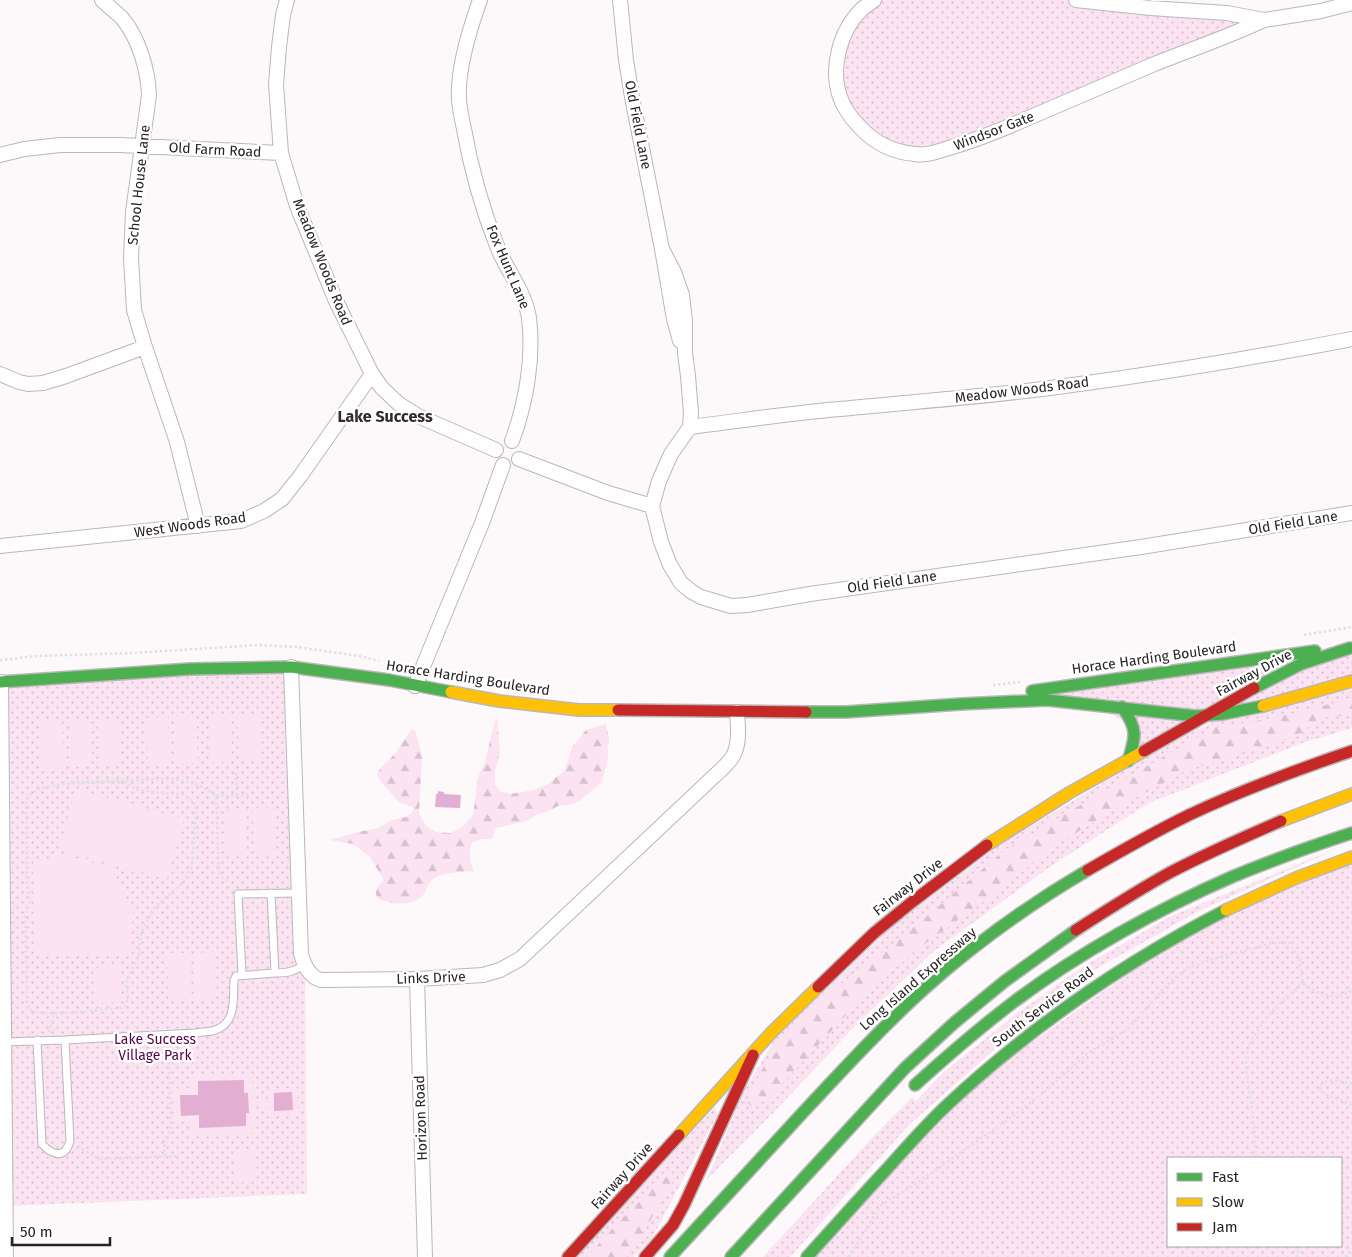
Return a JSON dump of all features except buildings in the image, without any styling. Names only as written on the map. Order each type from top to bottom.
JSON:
[{"type":"main road","name":"Horace Harding Boulevard","points":[[961,704],[1047,688],[1279,655],[1351,647]]},
{"type":"main road","name":"Fairway Drive","points":[[568,1257],[771,1033],[874,933],[950,872],[1004,834],[1069,794],[1287,670],[1351,647]]},
{"type":"main road","name":"Horace Harding Boulevard","points":[[1,682],[190,669],[291,667],[327,671],[499,701],[579,710],[863,711],[1047,700],[1185,715],[1207,715],[1257,708],[1352,681]]},
{"type":"main road","points":[[1122,707],[1135,728],[1134,740],[1128,761]]},
{"type":"main road","name":"Long Island Expressway","points":[[670,1257],[871,1039],[936,980],[980,944],[1058,889],[1182,818],[1271,779],[1316,762],[1352,752]]},
{"type":"main road","points":[[732,1257],[905,1069],[977,1002],[1055,944],[1134,893],[1209,852],[1271,824],[1352,794]]},
{"type":"main road","points":[[907,1093],[937,1064],[983,1025],[1020,997],[1082,956],[1134,926],[1213,886],[1297,851],[1352,833]]},
{"type":"main road","name":"South Service Road","points":[[806,1257],[944,1108],[1014,1046],[1052,1016],[1131,963],[1213,916],[1257,895],[1352,857]]},
{"type":"main road","points":[[645,1257],[673,1225],[684,1206],[753,1055]]},
{"type":"main road","points":[[774,1212],[810,1186]]},
{"type":"street","name":"School House Lane","points":[[102,0],[122,18],[144,59],[149,95],[133,212],[131,258],[134,310],[177,442],[198,526]]},
{"type":"street","name":"Meadow Woods Road","points":[[287,0],[278,46],[276,85],[281,153],[297,206],[336,301],[372,374],[382,388],[399,404],[418,416],[496,450]]},
{"type":"street","name":"Old Field Lane","points":[[620,0],[632,97],[674,318],[685,353],[691,399],[690,427]]},
{"type":"street","name":"Windsor Gate","points":[[874,0],[862,10],[844,36],[837,60],[840,97],[850,116],[864,131],[882,145],[893,150],[916,154],[930,154],[978,140],[1264,20],[1320,11],[1352,3]]},
{"type":"street","name":"Windsor Gate","points":[[1076,0],[1150,8],[1227,13],[1264,20]]},
{"type":"street","name":"Fox Hunt Lane","points":[[481,2],[464,55],[459,99],[479,197],[497,248],[523,297],[529,317],[530,349],[528,372],[518,426],[512,441]]},
{"type":"street","name":"Old Farm Road","points":[[0,154],[60,145],[120,144],[281,153]]},
{"type":"street","name":"Meadow Woods Road","points":[[690,427],[838,409],[1050,388],[1157,373],[1352,339]]},
{"type":"street","points":[[0,374],[28,384],[43,383],[145,347]]},
{"type":"street","name":"West Woods Road","points":[[0,546],[241,521],[264,512],[282,499],[301,475],[372,374]]},
{"type":"street","points":[[519,459],[608,493],[652,506],[671,454],[690,427]]},
{"type":"street","points":[[508,440],[512,441],[519,447],[521,455],[517,462],[510,466],[503,465],[496,457],[496,450],[500,443],[508,440]]},
{"type":"street","points":[[415,686],[482,523],[503,465]]},
{"type":"street","name":"Old Field Lane","points":[[652,506],[665,553],[674,574],[681,583],[701,598],[721,604],[740,606],[856,587],[1132,548],[1352,513]]},
{"type":"street","points":[[291,667],[301,950],[304,964]]},
{"type":"street","points":[[1,682],[6,1257]]},
{"type":"street","name":"Links Drive","points":[[304,964],[314,978],[321,980],[417,979],[483,975],[500,970],[520,959],[731,759],[737,743],[738,712]]},
{"type":"street","name":"Horizon Road","points":[[417,979],[425,1257]]},
{"type":"lane","points":[[271,893],[275,973]]},
{"type":"lane","points":[[242,975],[238,894],[299,893]]},
{"type":"lane","points":[[4,1042],[168,1035],[214,1031],[225,1024],[231,1016],[236,976],[292,972],[304,964]]},
{"type":"lane","points":[[37,1040],[42,1144],[55,1154],[63,1153],[68,1148],[70,1141],[65,1040]]},
{"type":"path","points":[[236,773],[237,796]]},
{"type":"path","points":[[69,784],[69,782],[187,780],[207,788],[216,796],[250,795]]},
{"type":"path","points":[[124,782],[136,790],[183,795],[193,801],[196,810],[192,866],[183,883],[154,908],[141,933],[139,954],[126,983],[128,998],[126,1005],[121,1008],[54,1013],[42,1013],[31,1010],[27,1004],[25,916],[30,901],[27,887],[26,802],[31,793],[45,787],[69,784],[124,782]]},
{"type":"path","points":[[216,796],[219,870],[223,878],[228,881]]},
{"type":"path","points":[[849,1257],[881,1205],[917,1183],[1013,1116],[1047,1090],[1089,1052],[1122,1033],[1174,978],[1188,968],[1273,943],[1290,943],[1299,958],[1303,983],[1320,994],[1339,997],[1352,990]]},
{"type":"path","points":[[1256,1157],[1256,1138],[1247,1074],[1250,1044],[1264,1021],[1303,983]]},
{"type":"path","points":[[46,1040],[54,1013]]},
{"type":"path","points":[[165,1157],[164,1140],[171,1130],[168,1035]]},
{"type":"path","points":[[1352,1084],[1328,1080],[1322,1083],[1320,1090],[1323,1094],[1352,1105]]},
{"type":"path","points":[[70,1141],[98,1159],[178,1156]]},
{"type":"path","points":[[1345,1257],[1352,1250]]},
{"type":"green space","points":[[874,0],[1076,0],[1264,20],[930,154],[882,145],[840,97],[844,36]]},
{"type":"green space","points":[[1352,647],[1352,681],[1239,711],[1128,761],[1133,724],[1047,688]]},
{"type":"green space","name":"Lake Success Village Park","points":[[291,667],[305,965],[307,1194],[6,1206],[1,681]]},
{"type":"green space","points":[[1352,689],[1352,728],[1305,742],[1149,803],[1051,866],[934,951],[859,1022],[707,1179],[744,1091],[775,1039],[891,927],[997,847],[1127,768],[1206,724]]},
{"type":"green space","points":[[1352,697],[1352,715],[1320,718],[1295,737],[1189,769],[1119,807],[1051,848],[1000,890],[929,941],[874,985],[768,1099],[751,1106],[747,1102],[749,1094],[773,1049],[827,995],[901,938],[1005,850],[1214,728],[1273,718]]},
{"type":"green space","points":[[237,714],[259,714],[261,761],[239,761]]},
{"type":"green space","points":[[231,715],[232,762],[211,763],[209,716]]},
{"type":"green space","points":[[196,716],[198,763],[176,763],[175,717]]},
{"type":"green space","points":[[168,717],[169,764],[148,764],[146,718]]},
{"type":"green space","points":[[497,717],[500,752],[495,771],[495,784],[499,791],[510,794],[533,790],[548,784],[565,770],[572,747],[586,730],[606,724],[609,737],[607,765],[601,783],[579,801],[569,805],[558,806],[538,814],[527,821],[496,828],[492,839],[482,839],[472,843],[470,857],[474,871],[440,875],[429,883],[420,898],[408,903],[395,903],[377,898],[377,890],[384,880],[369,856],[353,844],[329,840],[378,828],[392,820],[406,817],[412,813],[414,808],[399,802],[380,781],[377,774],[413,728],[418,739],[422,758],[419,813],[426,826],[436,832],[450,833],[461,828],[473,815],[478,777],[485,762]]},
{"type":"green space","points":[[98,719],[119,719],[121,766],[99,766]]},
{"type":"green space","points":[[69,720],[91,720],[92,766],[71,767]]},
{"type":"green space","points":[[62,721],[64,768],[42,769],[41,722]]},
{"type":"green space","points":[[76,789],[184,819],[167,879],[59,850]]},
{"type":"green space","points":[[274,807],[276,855],[254,855],[252,808]]},
{"type":"green space","points":[[246,808],[247,856],[225,856],[224,809]]},
{"type":"green space","points":[[1341,847],[1199,911],[1096,969],[1011,1035],[909,1125],[790,1257],[763,1257],[912,1097],[916,1101],[944,1072],[1016,1014],[1084,966],[1171,916]]},
{"type":"green space","points":[[65,855],[112,868],[133,913],[130,954],[40,956],[34,948],[33,862]]},
{"type":"green space","points":[[1352,861],[1352,1257],[810,1257],[978,1081],[1181,936]]},
{"type":"green space","points":[[215,952],[216,1000],[194,1000],[193,953]]},
{"type":"green space","points":[[167,953],[189,953],[190,1000],[168,1001]]},
{"type":"green space","points":[[119,966],[121,1002],[95,1003],[93,968]]},
{"type":"green space","points":[[252,1074],[254,1099],[268,1099],[268,1089],[297,1088],[298,1115],[268,1116],[267,1106],[255,1106],[256,1133],[190,1135],[190,1122],[174,1122],[172,1089],[191,1088],[191,1076]]},
{"type":"green space","points":[[715,1107],[717,1115],[652,1238],[634,1257],[577,1257]]},
{"type":"green space","points":[[233,1151],[255,1151],[257,1182],[235,1183]]},
{"type":"green space","points":[[671,1171],[674,1176],[673,1182],[656,1212],[622,1257],[587,1257],[613,1228]]},
{"type":"shaded area","points":[[438,791],[444,792],[444,794],[461,795],[460,808],[435,807]]},
{"type":"shaded area","points":[[244,1080],[244,1093],[248,1093],[249,1113],[246,1113],[246,1126],[199,1128],[199,1115],[181,1116],[180,1095],[198,1095],[198,1081]]},
{"type":"shaded area","points":[[292,1092],[293,1110],[274,1111],[274,1093]]},
{"type":"traffic: fast","points":[[1254,688],[1301,664],[1350,648]]},
{"type":"traffic: fast","points":[[1032,691],[1315,651]]},
{"type":"traffic: fast","points":[[0,682],[190,669],[291,667],[389,680],[451,692]]},
{"type":"traffic: fast","points":[[806,712],[846,712],[1047,700],[1196,716],[1223,714],[1263,706]]},
{"type":"traffic: fast","points":[[1122,707],[1131,721],[1134,733],[1133,745],[1128,761]]},
{"type":"traffic: fast","points":[[915,1085],[1011,1004],[1036,985],[1091,950],[1147,918],[1205,889],[1293,853],[1352,833]]},
{"type":"traffic: fast","points":[[670,1257],[842,1070],[923,990],[1002,926],[1088,870]]},
{"type":"traffic: fast","points":[[807,1257],[930,1122],[1010,1050],[1078,999],[1114,975],[1150,952],[1226,910]]},
{"type":"traffic: fast","points":[[731,1257],[905,1068],[954,1023],[1005,981],[1076,930]]},
{"type":"traffic: slow","points":[[1263,706],[1352,681]]},
{"type":"traffic: slow","points":[[451,692],[499,701],[579,710],[618,710]]},
{"type":"traffic: slow","points":[[987,845],[1069,793],[1144,751]]},
{"type":"traffic: slow","points":[[1281,821],[1352,794]]},
{"type":"traffic: slow","points":[[1226,910],[1296,878],[1352,857]]},
{"type":"traffic: slow","points":[[679,1135],[771,1033],[818,987]]},
{"type":"traffic: jam","points":[[1144,751],[1254,688]]},
{"type":"traffic: jam","points":[[618,710],[806,712]]},
{"type":"traffic: jam","points":[[1088,870],[1189,815],[1269,781],[1352,751]]},
{"type":"traffic: jam","points":[[1076,930],[1171,872],[1281,821]]},
{"type":"traffic: jam","points":[[818,987],[874,933],[987,845]]},
{"type":"traffic: jam","points":[[645,1257],[673,1225],[684,1205],[753,1055]]},
{"type":"traffic: jam","points":[[568,1257],[679,1135]]},
{"type":"district","name":"Lake Success","points":[[385,416]]}]
